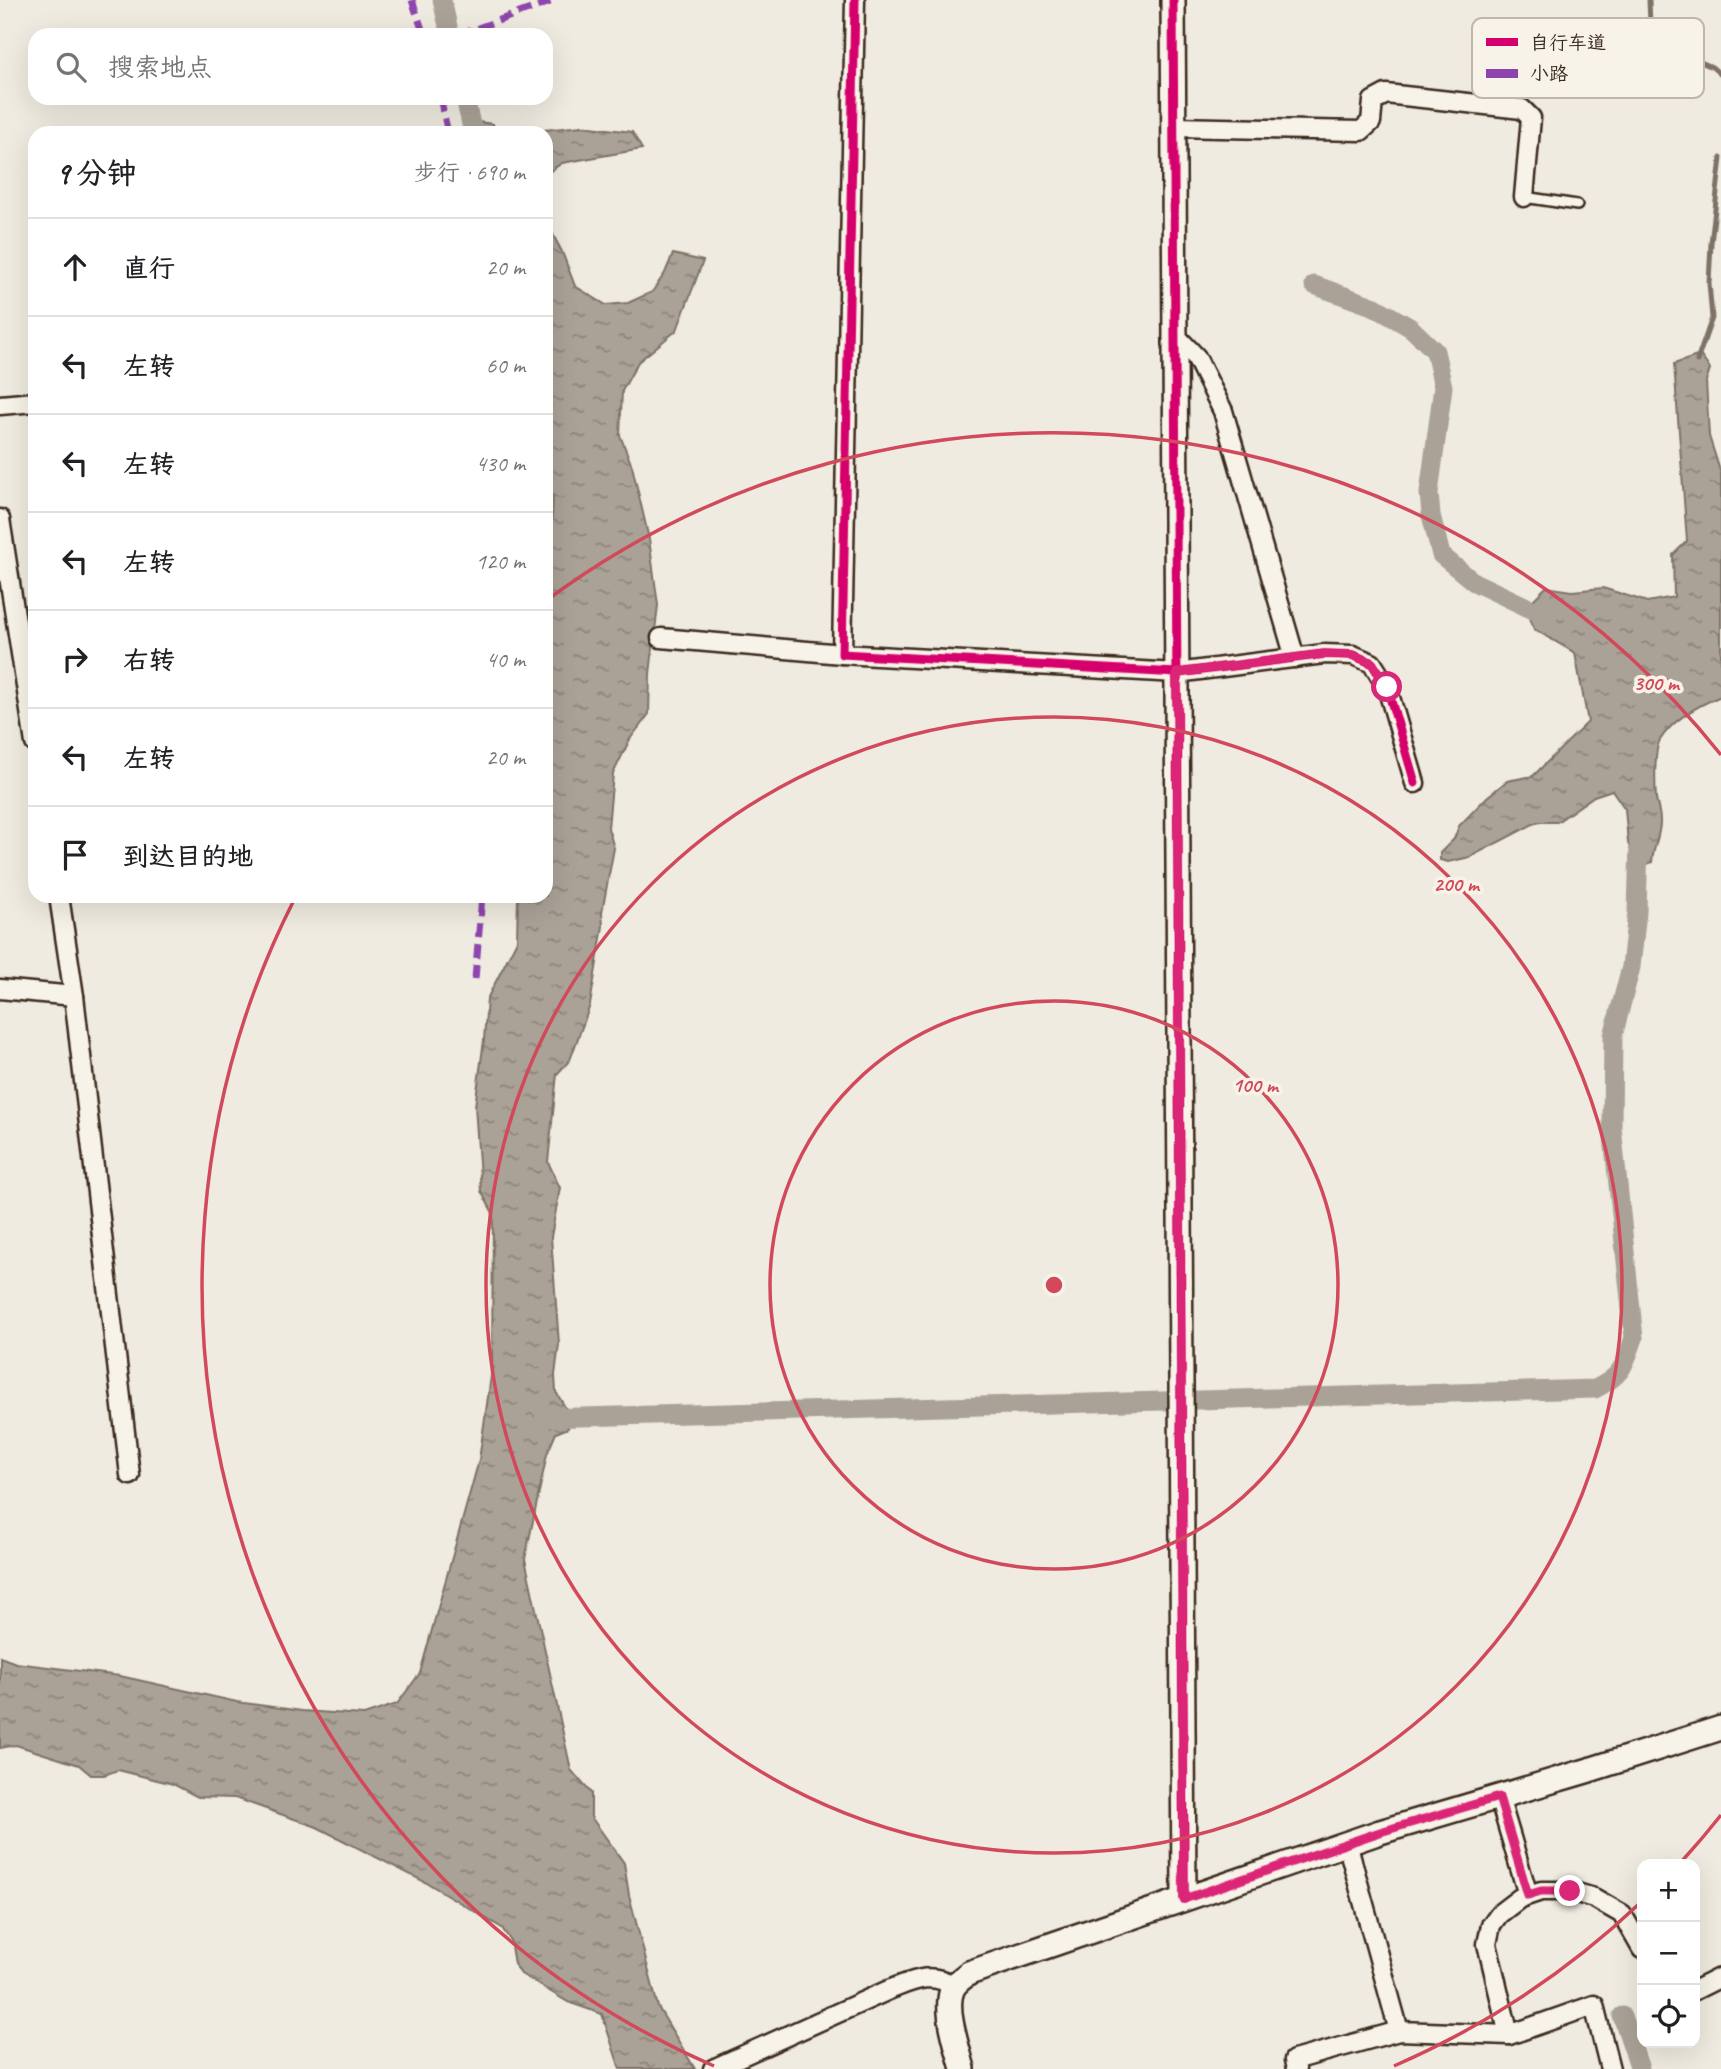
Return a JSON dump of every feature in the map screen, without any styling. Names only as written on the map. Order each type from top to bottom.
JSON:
[{"type":"street","points":[[842,654],[855,0]]},
{"type":"street","points":[[1173,0],[1184,1899]]},
{"type":"street","points":[[1173,127],[1361,131],[1371,122],[1373,102],[1386,94],[1522,109],[1531,118],[1524,197]]},
{"type":"street","points":[[1175,335],[1196,357],[1223,411],[1295,658]]},
{"type":"street","points":[[0,405],[28,403]]},
{"type":"street","points":[[0,519],[28,698]]},
{"type":"street","points":[[661,638],[842,654],[1177,673],[1324,654],[1353,655],[1372,663],[1387,687],[1415,783]]},
{"type":"street","points":[[60,903],[74,996],[130,1475]]},
{"type":"street","points":[[0,989],[74,996]]},
{"type":"street","points":[[963,2069],[952,2022],[950,2000],[954,1985],[969,1973],[1347,1843],[1721,1728]]},
{"type":"street","points":[[1499,1797],[1528,1895]]},
{"type":"street","points":[[1347,1843],[1399,2031]]},
{"type":"street","points":[[1509,2035],[1487,1944],[1491,1926],[1499,1914],[1520,1898],[1541,1891],[1570,1891],[1594,1898],[1622,1914],[1637,1940]]},
{"type":"street","points":[[713,2069],[918,1979],[935,1977],[954,1985]]},
{"type":"street","points":[[1700,1988],[1721,1977]]},
{"type":"street","points":[[1296,2069],[1294,2060],[1399,2031],[1509,2035],[1594,2005],[1610,2069]]},
{"type":"lane","points":[[1524,197],[1577,205]]},
{"type":"water","points":[[470,121],[493,126],[468,126]]},
{"type":"water","points":[[582,126],[632,132],[642,149],[562,163],[553,169],[553,129]]},
{"type":"water","points":[[553,235],[575,286],[606,305],[628,303],[652,292],[665,273],[673,254],[703,261],[677,330],[638,362],[622,391],[620,435],[632,466],[649,539],[658,605],[650,674],[649,714],[630,739],[613,774],[608,828],[614,848],[602,912],[603,926],[590,1005],[570,1060],[557,1074],[548,1162],[560,1188],[551,1237],[559,1344],[555,1375],[556,1392],[571,1417],[568,1428],[556,1433],[547,1454],[525,1559],[571,1770],[591,1793],[591,1817],[624,1863],[629,1895],[658,2007],[695,2069],[620,2069],[602,2014],[568,2002],[521,1974],[514,1964],[510,1940],[502,1928],[429,1884],[317,1827],[235,1798],[198,1797],[173,1784],[118,1770],[104,1775],[91,1775],[79,1765],[16,1745],[0,1748],[0,1657],[16,1663],[120,1676],[237,1702],[302,1711],[364,1715],[397,1704],[420,1673],[479,1460],[492,1369],[493,1213],[481,1191],[475,1106],[487,999],[517,940],[518,903],[553,903]]},
{"type":"water","points":[[1700,355],[1710,369],[1706,381],[1709,436],[1721,474],[1721,696],[1687,713],[1665,732],[1660,740],[1655,777],[1660,825],[1652,862],[1638,868],[1628,843],[1625,809],[1612,790],[1594,796],[1557,822],[1537,822],[1470,857],[1448,862],[1440,860],[1440,853],[1454,839],[1459,826],[1487,797],[1507,781],[1533,776],[1588,722],[1575,653],[1534,629],[1526,607],[1546,587],[1572,591],[1603,588],[1647,602],[1674,597],[1673,555],[1687,541],[1674,364]]},
{"type":"waterway","points":[[442,0],[448,28]]},
{"type":"waterway","points":[[1649,1],[1650,18]]},
{"type":"waterway","points":[[1704,63],[1721,75]]},
{"type":"waterway","points":[[467,105],[471,126]]},
{"type":"waterway","points":[[1697,361],[1712,318],[1709,283],[1711,243],[1721,158]]},
{"type":"waterway","points":[[1314,285],[1375,307],[1411,328],[1435,351],[1443,387],[1429,493],[1431,515],[1441,555],[1474,582],[1548,617]]},
{"type":"waterway","points":[[544,1418],[1595,1389],[1621,1369],[1634,1338],[1612,1127],[1613,1036],[1631,967],[1637,912],[1639,842]]},
{"type":"waterway","points":[[1622,2016],[1640,2069]]},
{"type":"marked path","points":[[412,0],[422,28]]},
{"type":"marked path","points":[[478,28],[556,0]]},
{"type":"marked path","points":[[442,105],[446,126]]},
{"type":"marked path","points":[[475,979],[481,903]]},
{"type":"cycle path","points":[[855,0],[842,654],[1177,673],[1324,654],[1353,655],[1372,663],[1387,687],[1415,783]]},
{"type":"cycle path","points":[[1173,0],[1184,1899]]},
{"type":"route","points":[[1387,687],[1372,663],[1353,655],[1324,654],[1177,673],[1184,1899],[1380,1832],[1499,1797],[1528,1895],[1541,1891],[1570,1891]]}]
